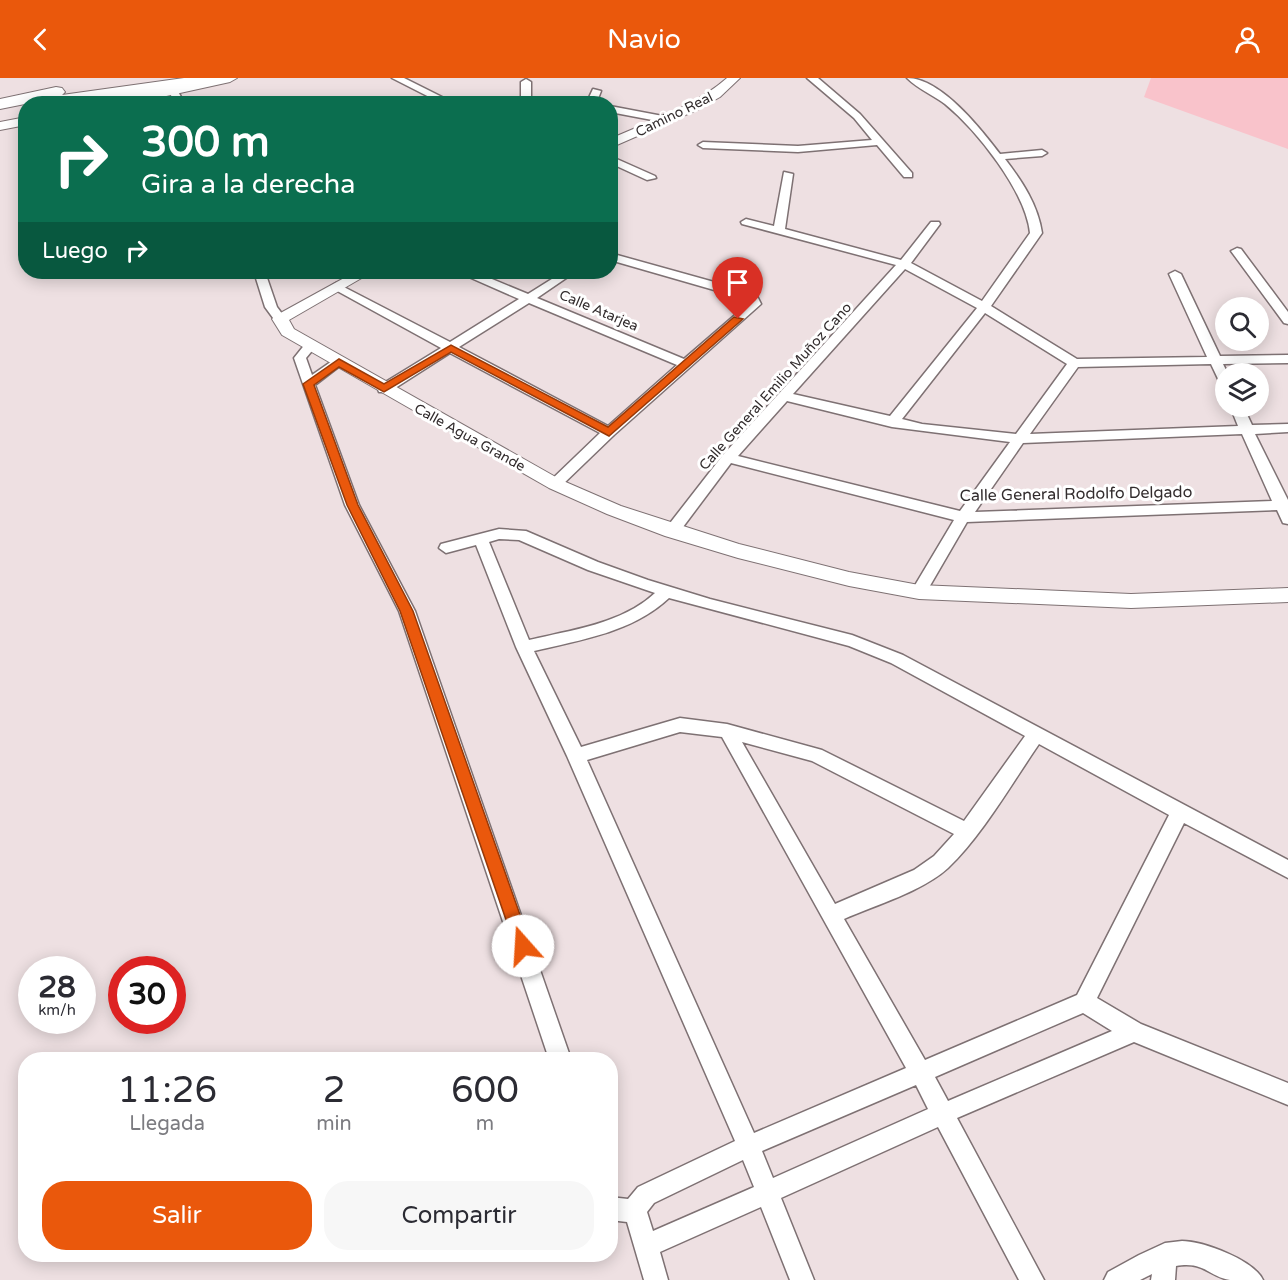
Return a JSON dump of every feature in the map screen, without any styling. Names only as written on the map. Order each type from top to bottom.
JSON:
[{"type":"highway","points":[[18,96],[121,78]]},
{"type":"highway","points":[[94,96],[219,78]]},
{"type":"highway","points":[[1,99],[61,79]]},
{"type":"highway","points":[[1,99],[18,96]]},
{"type":"highway","points":[[1,99],[18,103]]},
{"type":"main road","points":[[145,96],[230,78]]},
{"type":"main road","points":[[0,126],[18,123]]},
{"type":"street","points":[[397,78],[435,96]]},
{"type":"street","name":"Camino Real","points":[[618,141],[668,120],[716,94],[734,78]]},
{"type":"street","points":[[812,78],[857,116],[881,141],[908,175]]},
{"type":"street","points":[[892,423],[984,307],[1036,233],[1037,225],[1032,210],[997,157],[951,105],[912,78]]},
{"type":"street","points":[[526,82],[526,96]]},
{"type":"street","points":[[173,90],[176,96]]},
{"type":"street","points":[[594,96],[596,91]]},
{"type":"street","points":[[618,111],[668,120]]},
{"type":"street","points":[[703,145],[798,149],[881,141]]},
{"type":"street","points":[[997,157],[1042,153]]},
{"type":"street","points":[[618,163],[651,178]]},
{"type":"street","points":[[779,230],[788,174]]},
{"type":"street","points":[[746,222],[904,264],[984,307],[1074,363],[1288,359]]},
{"type":"street","name":"Calle General Emilio Muñoz Cano","points":[[672,531],[728,458],[904,264],[935,224]]},
{"type":"street","points":[[1237,251],[1288,320]]},
{"type":"street","points":[[555,484],[609,432],[755,304],[753,299],[746,295],[618,258]]},
{"type":"street","points":[[1175,273],[1216,362]]},
{"type":"street","name":"Calle Agua Grande","points":[[261,279],[271,307],[288,332],[384,389],[555,484],[614,510],[672,531],[838,576],[919,592],[1131,601],[1288,595]]},
{"type":"street","points":[[280,319],[351,279]]},
{"type":"street","name":"Calle Atarjea","points":[[484,279],[685,364]]},
{"type":"street","points":[[384,389],[560,279]]},
{"type":"street","points":[[336,287],[609,432]]},
{"type":"street","points":[[310,345],[300,358],[308,384],[352,505],[411,621],[558,1052]]},
{"type":"street","points":[[308,384],[339,362]]},
{"type":"street","points":[[919,592],[963,517],[1074,363]]},
{"type":"street","points":[[784,396],[892,423],[1018,439],[1288,428]]},
{"type":"street","points":[[1241,417],[1286,510]]},
{"type":"street","name":"Calle General Rodolfo Delgado","points":[[728,458],[963,517],[1286,510]]},
{"type":"street","points":[[446,548],[505,533],[521,535],[593,566],[710,605],[852,641],[876,650],[1288,870]]},
{"type":"street","points":[[482,539],[524,647],[576,756],[749,1146],[802,1280]]},
{"type":"street","points":[[524,647],[630,617],[652,605],[667,591]]},
{"type":"street","points":[[576,756],[680,725],[727,731],[816,755],[967,832]]},
{"type":"street","points":[[727,731],[921,1073],[1032,1280]]},
{"type":"street","points":[[831,915],[931,871],[942,862],[967,832],[1036,734]]},
{"type":"street","points":[[656,1280],[636,1212],[637,1205],[646,1195],[749,1146],[1084,1002],[1180,812]]},
{"type":"street","points":[[1084,1002],[1134,1032],[1288,1094]]},
{"type":"street","points":[[645,1246],[942,1114],[1134,1032]]},
{"type":"street","points":[[618,1209],[636,1212]]},
{"type":"street","points":[[1116,1280],[1165,1256],[1188,1253],[1203,1255],[1251,1280]]},
{"type":"street","points":[[1163,1280],[1165,1256]]},
{"type":"shaded area","points":[[1151,78],[1288,78],[1288,149],[1144,97]]},
{"type":"route","points":[[523,946],[407,611],[352,505],[308,384],[339,362],[384,389],[451,348],[609,432],[738,319]]}]
